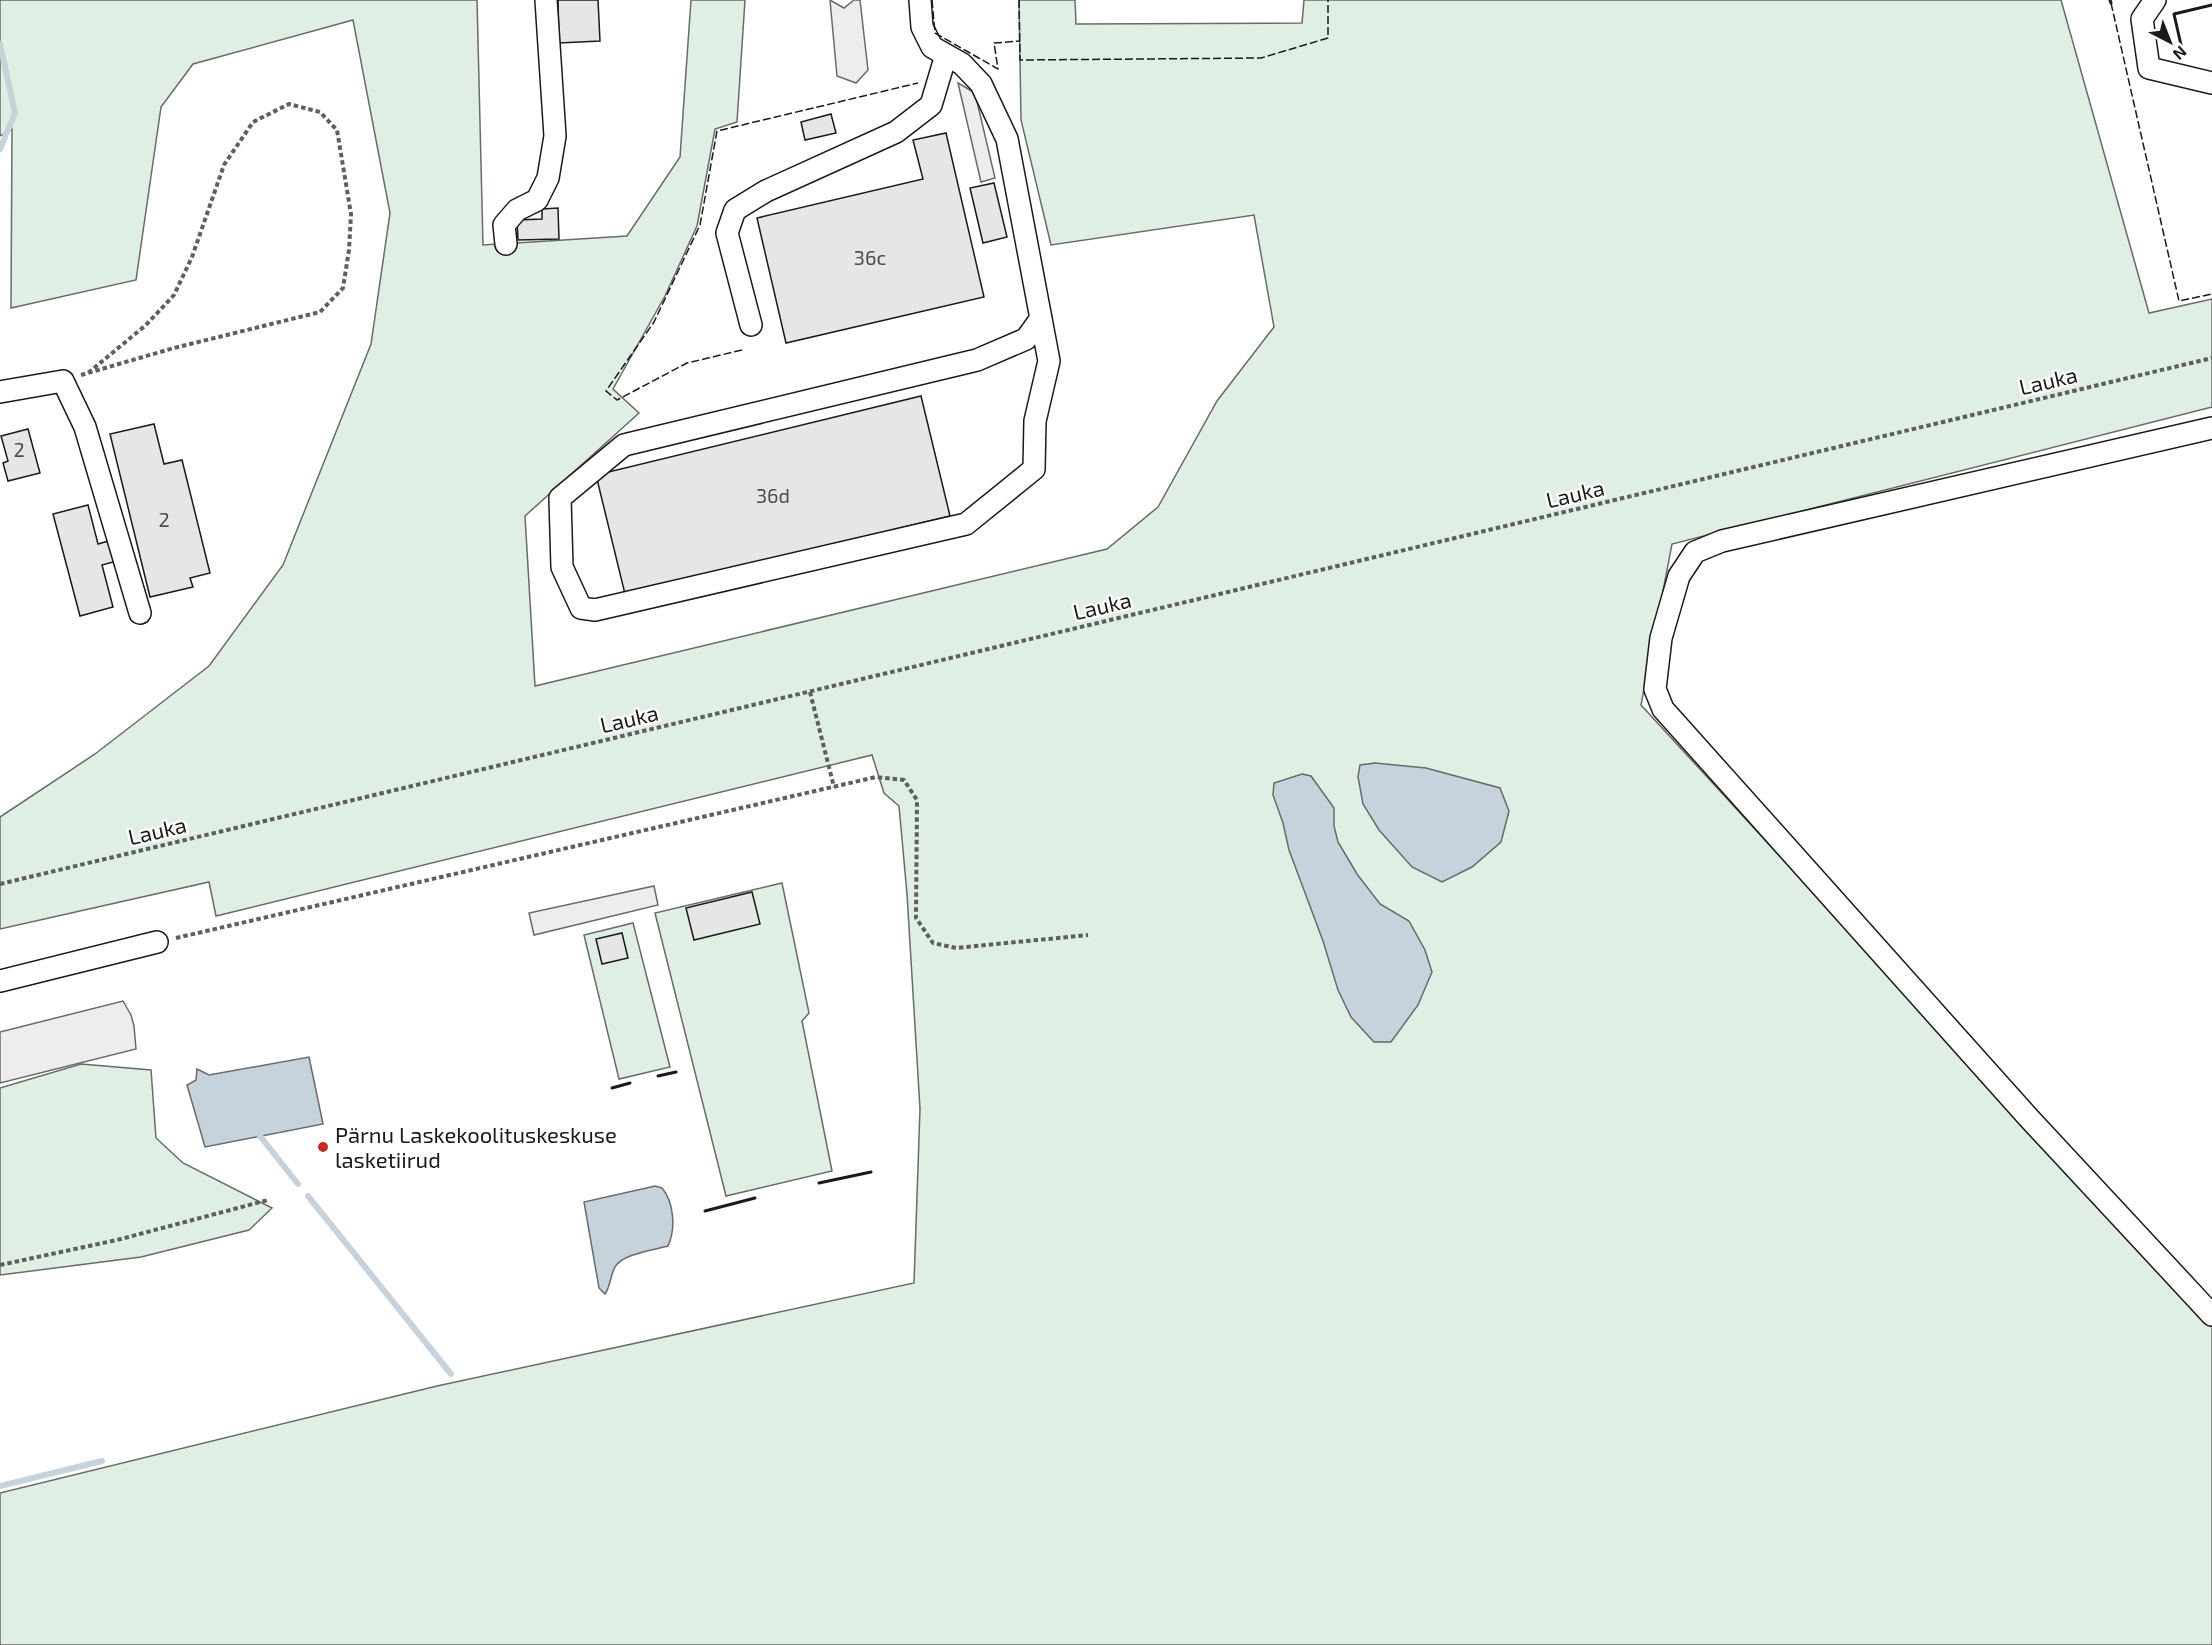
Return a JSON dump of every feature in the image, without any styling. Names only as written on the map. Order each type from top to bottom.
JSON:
[{"type":"lane","points":[[506,244],[504,225],[517,210],[537,200],[548,178],[555,136],[546,0]]},
{"type":"lane","points":[[920,0],[922,27],[932,46],[962,64],[981,84],[1007,139],[1049,360],[1035,421],[1034,469],[966,524],[595,610],[581,608],[562,567],[560,498],[624,445],[977,360],[1026,339],[1041,318]]},
{"type":"lane","points":[[2155,0],[2141,9],[2149,68],[2212,83]]},
{"type":"lane","points":[[752,326],[727,233],[735,210],[766,191],[896,132],[931,105],[946,55]]},
{"type":"lane","points":[[0,392],[63,381],[85,427],[140,613]]},
{"type":"lane","points":[[2212,428],[1722,541],[1695,552],[1679,576],[1661,638],[1655,689],[1663,709],[2027,1116],[2212,1315]]},
{"type":"lane","points":[[0,981],[157,942]]},
{"type":"path","points":[[63,381],[174,348],[320,312],[343,288],[349,250],[351,214],[337,130],[320,112],[290,104],[254,122],[224,165],[192,257],[174,295],[146,325],[88,373]]},
{"type":"path","name":"Lauka","points":[[0,884],[2212,358]]},
{"type":"path","points":[[810,692],[834,787]]},
{"type":"path","points":[[157,942],[876,777],[904,780],[917,800],[916,918],[933,943],[956,948],[1088,935]]},
{"type":"path","points":[[0,1265],[117,1240],[268,1200]]},
{"type":"green space","points":[[0,0],[477,0],[483,245],[627,236],[680,157],[691,0],[745,0],[737,122],[715,129],[697,226],[665,296],[613,389],[639,413],[525,516],[535,686],[1107,549],[1158,507],[1217,401],[1274,327],[1254,215],[1051,245],[1021,120],[1019,0],[1075,0],[1076,24],[1302,23],[1304,0],[2061,0],[2149,313],[2212,299],[2212,407],[1672,544],[1641,705],[2212,1327],[2212,1645],[0,1645],[0,1493],[437,1386],[914,1283],[920,1109],[907,894],[899,806],[884,793],[872,755],[216,916],[209,882],[0,929],[0,817],[95,754],[209,666],[283,565],[371,344],[390,213],[353,20],[193,64],[161,107],[136,280],[11,308],[12,129],[0,136]]},
{"type":"green space","points":[[782,883],[809,1013],[802,1021],[832,1171],[726,1196],[655,913]]},
{"type":"green space","points":[[633,923],[670,1067],[619,1079],[584,935]]},
{"type":"green space","points":[[81,1064],[151,1070],[156,1138],[183,1163],[272,1208],[249,1230],[141,1257],[0,1275],[0,1088]]},
{"type":"shaded area","points":[[830,0],[844,8],[854,0],[860,0],[868,70],[856,83],[837,76]]},
{"type":"shaded area","points":[[958,83],[975,93],[995,178],[981,182]]},
{"type":"shaded area","points":[[1375,763],[1426,768],[1500,788],[1509,811],[1501,842],[1472,867],[1442,882],[1412,867],[1379,830],[1363,804],[1358,777],[1360,765]]},
{"type":"shaded area","points":[[1302,774],[1311,776],[1334,808],[1334,826],[1338,842],[1357,874],[1380,904],[1409,921],[1425,950],[1432,972],[1418,1005],[1391,1042],[1374,1042],[1351,1017],[1338,990],[1323,941],[1289,850],[1273,795],[1274,783]]},
{"type":"shaded area","points":[[654,886],[658,905],[534,935],[529,913]]},
{"type":"shaded area","points":[[123,1001],[134,1026],[136,1049],[0,1083],[0,1032]]},
{"type":"shaded area","points":[[309,1057],[323,1124],[205,1147],[187,1085],[196,1080],[197,1069],[209,1075]]},
{"type":"shaded area","points":[[655,1186],[662,1188],[671,1208],[673,1224],[668,1246],[624,1259],[613,1270],[605,1294],[599,1288],[584,1202]]},
{"type":"building","points":[[558,0],[598,0],[600,41],[559,43]]},
{"type":"building","points":[[831,114],[836,133],[805,140],[801,122]]},
{"type":"building","points":[[946,133],[984,297],[786,343],[757,218],[923,179],[913,140]]},
{"type":"building","points":[[994,183],[1007,237],[983,243],[970,188]]},
{"type":"building","points":[[558,208],[559,239],[518,240],[517,220],[542,219],[542,209]]},
{"type":"building","points":[[921,396],[950,516],[625,594],[596,475]]},
{"type":"building","points":[[154,424],[164,464],[182,460],[210,573],[190,578],[193,587],[150,597],[110,434]]},
{"type":"building","points":[[28,429],[40,473],[8,481],[3,463],[8,461],[1,436]]},
{"type":"building","points":[[88,505],[98,544],[112,540],[117,561],[102,565],[113,607],[80,616],[53,514]]},
{"type":"building","points":[[752,892],[760,924],[694,940],[686,908]]},
{"type":"building","points":[[622,933],[628,958],[602,964],[596,939]]},
{"type":"waterway","points":[[0,44],[15,113],[0,149]]},
{"type":"waterway","points":[[260,1136],[298,1184]]},
{"type":"waterway","points":[[308,1196],[451,1374]]},
{"type":"waterway","points":[[0,1486],[102,1461]]},
{"type":"fence","points":[[932,0],[935,33],[998,69],[994,43],[1020,41]]},
{"type":"fence","points":[[1019,0],[1020,60],[1261,58],[1328,38],[1328,0]]},
{"type":"fence","points":[[2111,3],[2179,301],[2212,294]]},
{"type":"fence","points":[[742,350],[687,363],[617,400],[606,391],[654,322],[700,225],[717,131],[918,83]]},
{"type":"wall","points":[[2181,45],[2174,14],[2212,5]]},
{"type":"wall","points":[[658,1076],[676,1072]]},
{"type":"wall","points":[[612,1088],[630,1083]]},
{"type":"wall","points":[[819,1183],[871,1172]]},
{"type":"wall","points":[[705,1211],[755,1198]]},
{"type":"place","name":"Pärnu Laskekoolituskeskuse lasketiirud","points":[[323,1147]]}]
